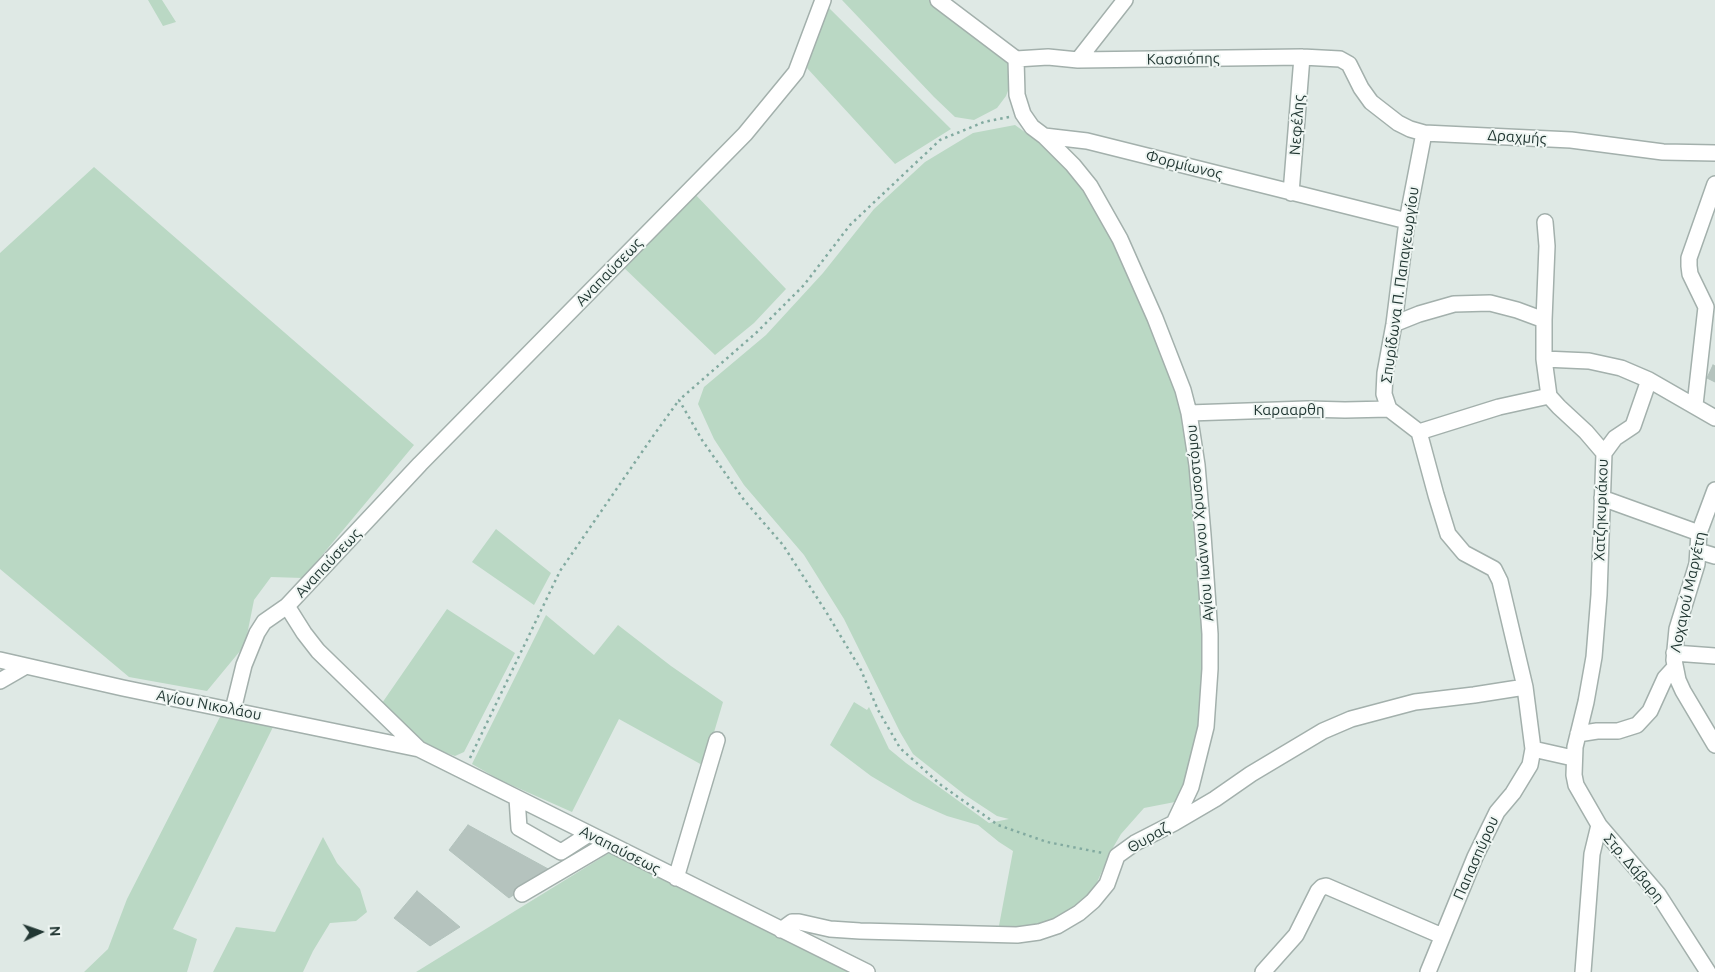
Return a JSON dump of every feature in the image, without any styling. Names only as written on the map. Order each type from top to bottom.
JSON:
[{"type":"street","name":"Αναπαύσεως","points":[[823,0],[796,72],[745,134],[420,464],[287,606],[318,651],[419,749],[866,972]]},
{"type":"street","points":[[938,0],[1016,58],[1017,95],[1022,114],[1032,127],[1044,136]]},
{"type":"street","points":[[1078,60],[1125,0]]},
{"type":"street","name":"Κασσιόπης","points":[[1016,58],[1048,57],[1078,60],[1302,57],[1340,59],[1350,64]]},
{"type":"street","name":"Νεφέλης","points":[[1292,193],[1302,57]]},
{"type":"street","name":"Δραχμής","points":[[1350,64],[1357,82],[1370,102],[1398,123],[1424,133],[1571,140],[1663,152],[1715,153]]},
{"type":"street","name":"Σπυρίδωνα Π. Παπαγεωργίου","points":[[1389,409],[1384,394],[1386,373],[1407,221],[1424,133]]},
{"type":"street","name":"Φορμίωνος","points":[[1044,136],[1087,140],[1407,221]]},
{"type":"street","name":"Αγίου Ιωάννου Χρυσοστόμου","points":[[1044,136],[1073,165],[1090,186],[1120,239],[1156,318],[1183,390],[1189,413],[1198,465],[1210,634],[1210,669],[1206,727],[1191,787],[1174,823]]},
{"type":"street","points":[[1695,405],[1706,308],[1690,274],[1689,258],[1715,184]]},
{"type":"street","points":[[1419,432],[1499,406],[1549,396],[1544,359],[1547,246],[1545,222]]},
{"type":"street","points":[[1394,324],[1454,304],[1490,303],[1544,320]]},
{"type":"street","points":[[1544,359],[1597,363],[1621,368],[1649,380],[1715,418]]},
{"type":"street","points":[[1604,453],[1614,438],[1633,426],[1649,380]]},
{"type":"street","name":"Χατζηκυριάκου","points":[[1549,396],[1590,436],[1604,453],[1599,595],[1594,656],[1573,758]]},
{"type":"street","points":[[1389,409],[1419,432],[1448,534],[1464,553],[1494,569],[1500,580],[1525,687],[1533,750],[1573,758]]},
{"type":"street","name":"Καρααρθη","points":[[1189,413],[1258,410],[1389,409]]},
{"type":"street","name":"Λοχαγού Μαργέτη","points":[[1713,738],[1683,691],[1674,660],[1677,629],[1695,569],[1700,533],[1715,490]]},
{"type":"street","points":[[1602,498],[1700,533]]},
{"type":"street","points":[[1698,551],[1715,556]]},
{"type":"street","points":[[233,710],[244,665],[257,632],[264,622],[287,606]]},
{"type":"street","points":[[1578,734],[1597,731],[1618,731],[1637,725],[1650,711],[1674,660],[1715,656]]},
{"type":"street","name":"Αγίου Νικολάου","points":[[0,660],[419,749]]},
{"type":"street","points":[[0,680],[26,666]]},
{"type":"street","name":"Θυραζ","points":[[781,930],[792,922],[799,922],[860,931],[1017,935],[1039,932],[1057,926],[1079,913],[1093,901],[1107,884],[1117,856],[1135,843],[1215,799],[1283,754],[1322,731],[1351,719],[1414,702],[1525,687]]},
{"type":"street","points":[[676,878],[717,740]]},
{"type":"street","name":"Παπασπύρου","points":[[1428,972],[1475,857],[1497,812],[1513,793],[1530,765],[1533,750]]},
{"type":"street","name":"Στρ. Δάβαρη","points":[[1573,758],[1576,785],[1599,826],[1658,894],[1708,972]]},
{"type":"street","points":[[517,798],[519,828],[561,852],[589,834]]},
{"type":"street","points":[[1583,972],[1592,854],[1599,826]]},
{"type":"street","points":[[522,894],[608,844]]},
{"type":"street","points":[[1263,972],[1296,935],[1322,887],[1326,886],[1442,936]]},
{"type":"path","points":[[464,772],[560,571],[680,400],[756,333],[804,285],[850,225],[940,140],[984,122],[1022,114]]},
{"type":"path","points":[[680,400],[702,440],[744,500],[783,545],[825,610],[861,670],[878,710],[900,748],[941,785],[998,825],[1047,842],[1117,856]]},
{"type":"green space","points":[[148,0],[162,0],[176,22],[163,26]]},
{"type":"green space","points":[[842,0],[931,0],[1002,54],[1010,66],[1011,83],[1006,96],[997,108],[974,120],[955,117]]},
{"type":"green space","points":[[828,7],[951,129],[895,164],[807,68]]},
{"type":"green space","points":[[1015,125],[1036,140],[1085,187],[1127,269],[1178,391],[1191,460],[1205,639],[1201,727],[1180,801],[1144,808],[1121,834],[1094,889],[1061,918],[1034,927],[998,931],[1013,851],[978,825],[947,816],[913,801],[871,776],[830,745],[854,702],[867,710],[869,707],[889,749],[906,763],[989,823],[1009,819],[997,816],[965,795],[913,754],[900,732],[844,619],[804,555],[744,485],[714,439],[698,404],[704,387],[766,335],[823,273],[874,209],[925,162],[973,133]]},
{"type":"green space","points":[[94,167],[414,445],[303,578],[271,577],[254,600],[245,645],[207,691],[129,677],[0,569],[0,253]]},
{"type":"green space","points":[[692,191],[786,289],[754,323],[715,355],[620,264]]},
{"type":"green space","points":[[496,529],[551,573],[534,605],[472,562]]},
{"type":"green space","points":[[447,609],[515,653],[464,752],[455,756],[425,746],[380,706]]},
{"type":"green space","points":[[546,615],[594,655],[618,625],[671,666],[723,702],[704,766],[619,719],[572,812],[500,780],[472,764]]},
{"type":"green space","points":[[221,715],[274,725],[173,929],[197,939],[187,972],[84,972],[108,949],[127,899]]},
{"type":"green space","points":[[323,837],[337,863],[360,889],[367,912],[356,921],[330,923],[303,972],[213,972],[236,927],[275,932]]},
{"type":"green space","points":[[609,853],[708,900],[853,972],[416,972]]},
{"type":"building","points":[[1713,365],[1715,366],[1715,382],[1707,378]]},
{"type":"building","points":[[468,825],[550,870],[509,898],[449,850]]},
{"type":"building","points":[[417,891],[460,927],[430,946],[394,918]]}]
